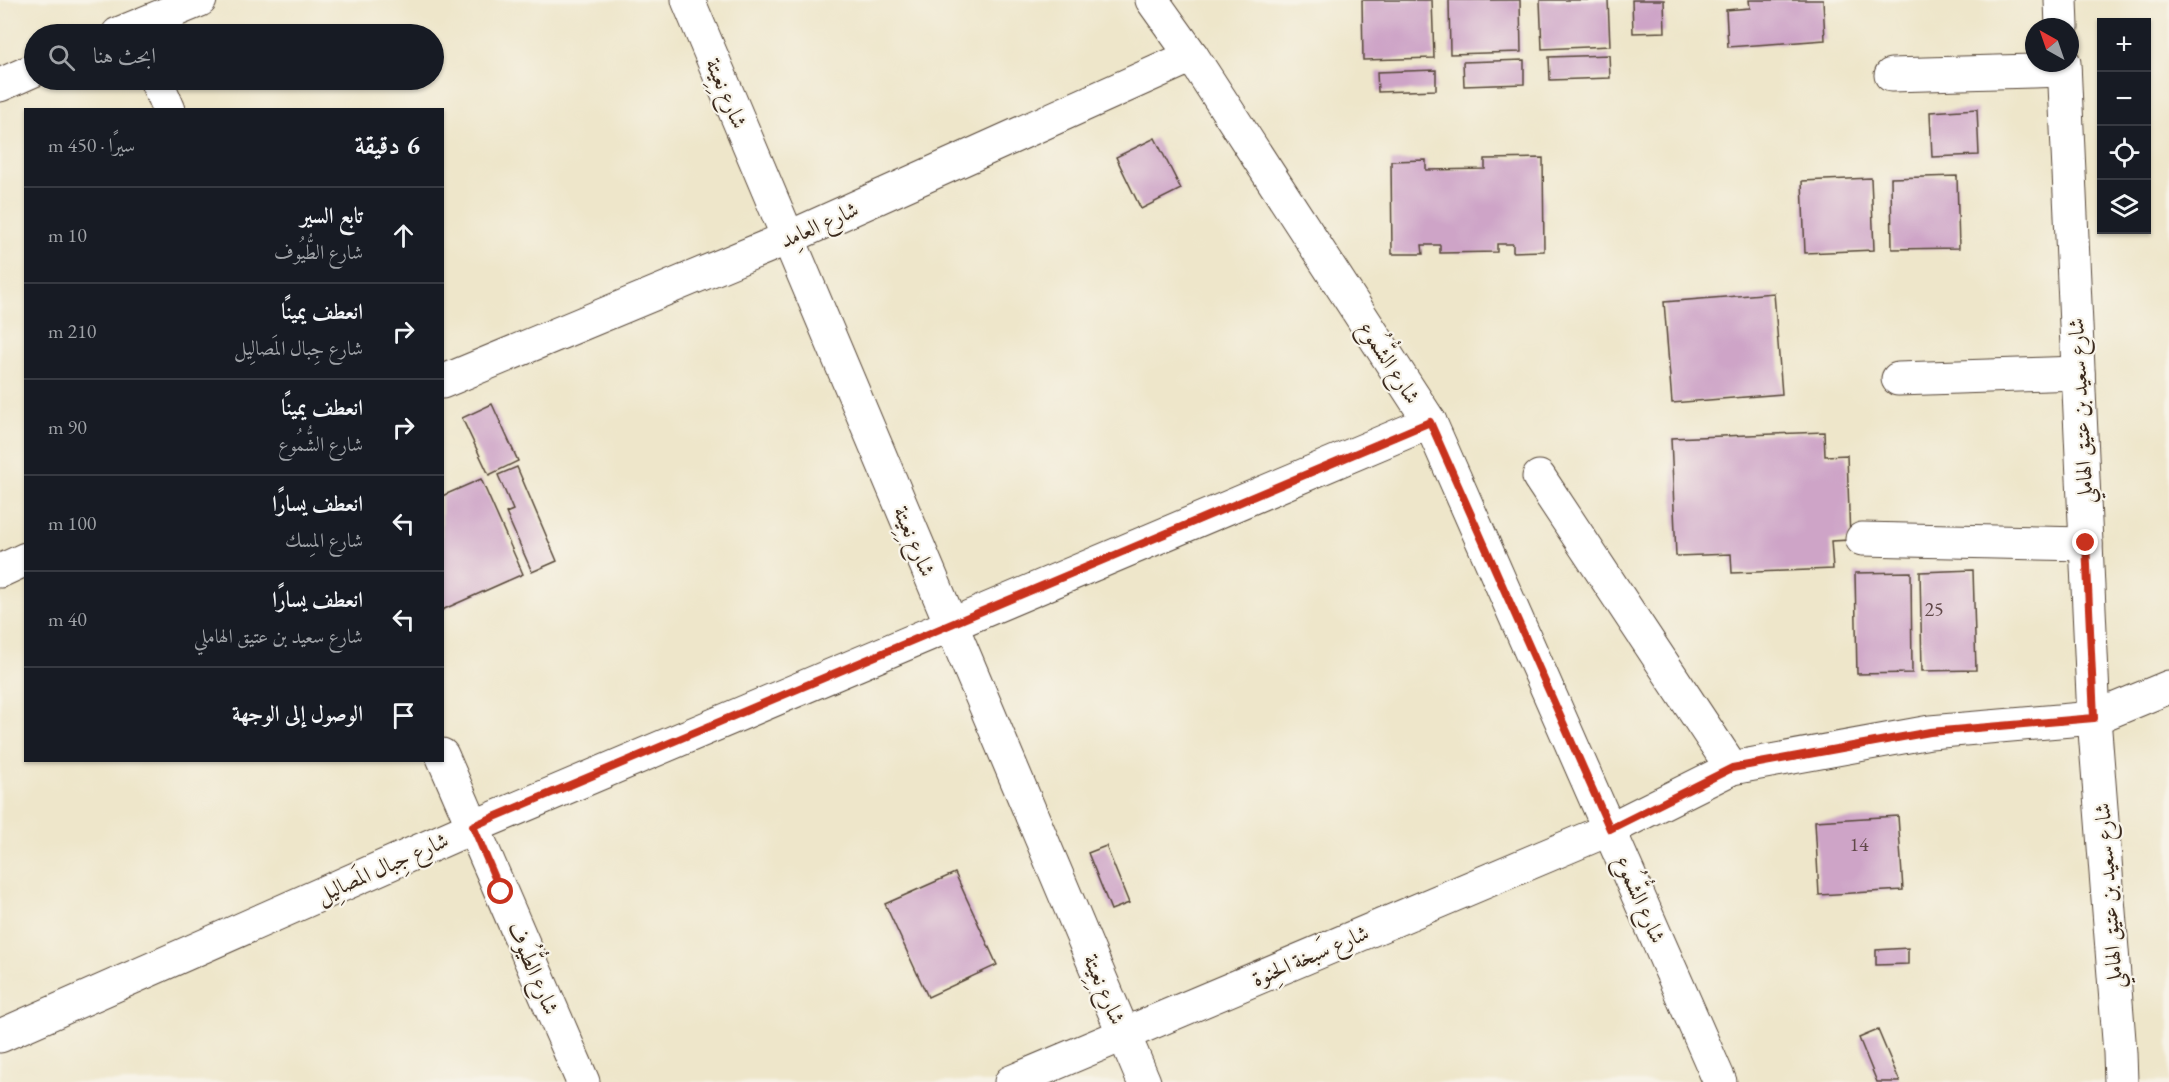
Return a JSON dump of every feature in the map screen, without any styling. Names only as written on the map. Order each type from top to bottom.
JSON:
[{"type":"street","points":[[148,24],[201,0]]},
{"type":"street","name":"شارع نِعِيتة","points":[[688,0],[1144,1082]]},
{"type":"street","name":"شارع الشُّمُوع","points":[[1152,0],[1192,56],[1430,422],[1720,1082]]},
{"type":"street","points":[[2061,0],[2062,18]]},
{"type":"street","name":"شارع العامِد","points":[[444,381],[788,238],[1192,56]]},
{"type":"street","points":[[1891,75],[2025,68]]},
{"type":"street","name":"شارع سعيد بن عتيق الهاملي","points":[[2064,72],[2094,718],[2124,1072]]},
{"type":"street","points":[[0,85],[24,74]]},
{"type":"street","points":[[160,90],[168,108]]},
{"type":"street","points":[[1899,379],[2078,373]]},
{"type":"street","name":"شارع جِبال المَصالِيل","points":[[0,1036],[473,826],[1430,422]]},
{"type":"street","points":[[1539,477],[1732,768]]},
{"type":"street","points":[[1862,539],[2086,543]]},
{"type":"street","points":[[0,570],[24,561]]},
{"type":"street","name":"شارع سَبخة الحِنوة","points":[[1011,1082],[1610,829],[1732,768],[1930,732],[2094,718],[2169,687]]},
{"type":"street","name":"شارع الطُّيُوف","points":[[444,759],[583,1082]]},
{"type":"building","points":[[1362,0],[1432,0],[1434,58],[1363,60]]},
{"type":"building","points":[[1449,0],[1520,0],[1521,52],[1450,54]]},
{"type":"building","points":[[1540,0],[1608,0],[1610,46],[1542,49]]},
{"type":"building","points":[[1632,0],[1664,0],[1665,32],[1633,33]]},
{"type":"building","points":[[1749,0],[1823,0],[1825,40],[1728,47],[1726,10],[1750,8]]},
{"type":"building","points":[[1609,55],[1610,78],[1550,80],[1549,57]]},
{"type":"building","points":[[1524,60],[1524,84],[1464,86],[1463,62]]},
{"type":"building","points":[[1436,70],[1436,90],[1378,92],[1377,72]]},
{"type":"building","points":[[1977,109],[1979,155],[1932,157],[1930,112]]},
{"type":"building","points":[[1155,138],[1181,189],[1141,209],[1116,157]]},
{"type":"building","points":[[1543,158],[1544,251],[1513,252],[1513,244],[1497,244],[1497,252],[1440,253],[1440,245],[1422,245],[1423,254],[1392,254],[1391,161],[1426,160],[1426,170],[1485,169],[1485,159]]},
{"type":"building","points":[[1957,176],[1959,248],[1892,249],[1891,178]]},
{"type":"building","points":[[1871,178],[1874,250],[1805,253],[1802,181]]},
{"type":"building","points":[[1774,293],[1782,394],[1672,403],[1664,302]]},
{"type":"building","points":[[492,404],[518,461],[489,475],[462,418]]},
{"type":"building","points":[[1824,432],[1825,456],[1847,455],[1850,540],[1831,541],[1833,569],[1732,573],[1731,554],[1676,556],[1671,438]]},
{"type":"building","points":[[517,467],[557,561],[532,572],[506,513],[513,510],[498,475]]},
{"type":"building","points":[[481,479],[523,574],[444,609],[444,495]]},
{"type":"building","points":[[1973,570],[1976,670],[1922,671],[1920,572]]},
{"type":"building","points":[[1911,572],[1912,673],[1857,674],[1855,573]]},
{"type":"building","points":[[1898,816],[1903,890],[1819,895],[1815,821]]},
{"type":"building","points":[[1106,846],[1129,903],[1111,910],[1088,853]]},
{"type":"building","points":[[955,873],[997,965],[928,997],[885,904]]},
{"type":"building","points":[[1908,948],[1908,964],[1876,965],[1876,950]]},
{"type":"building","points":[[1878,1030],[1900,1082],[1877,1082],[1859,1038]]},
{"type":"route","points":[[501,892],[473,826],[1430,422],[1610,829],[1732,768],[1930,732],[2094,718],[2086,543]]}]
